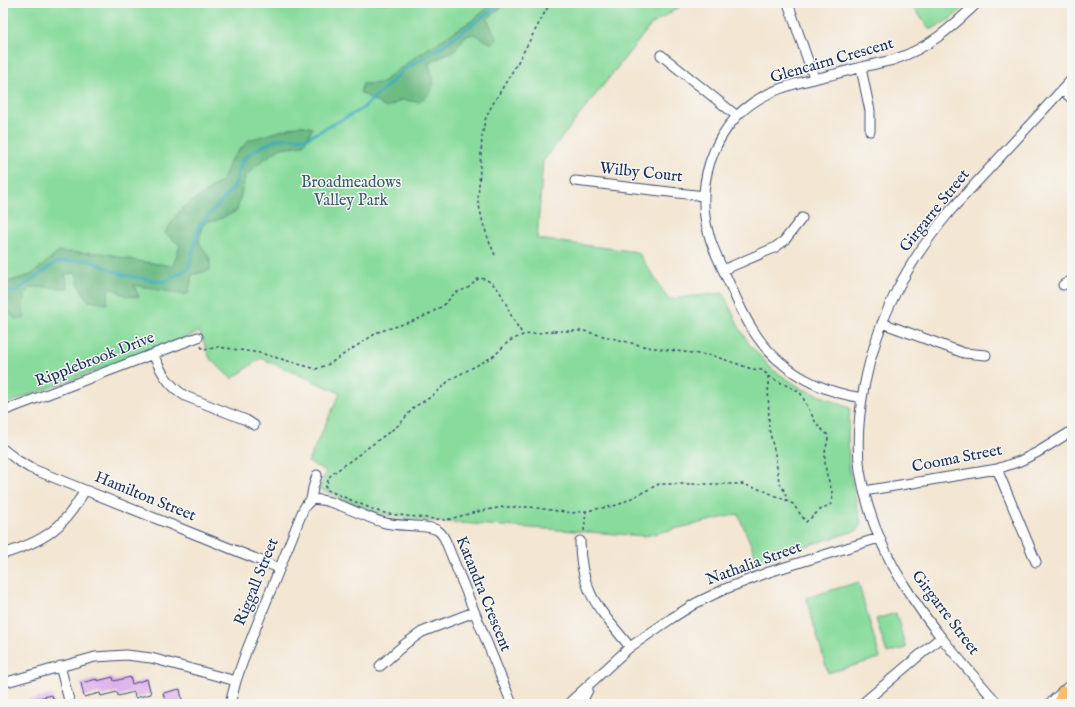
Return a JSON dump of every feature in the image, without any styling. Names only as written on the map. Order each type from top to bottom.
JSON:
[{"type":"main road","points":[[1060,704],[1063,692]]},
{"type":"street","points":[[788,3],[814,78]]},
{"type":"street","name":"Glencairn Crescent","points":[[862,398],[848,396],[811,383],[787,368],[761,342],[749,325],[723,270],[708,230],[705,217],[704,196],[706,177],[712,157],[723,134],[737,116],[757,100],[778,89],[814,78],[893,60],[921,48],[945,32],[977,3]]},
{"type":"street","points":[[661,55],[737,116]]},
{"type":"street","points":[[861,68],[870,111],[870,131]]},
{"type":"street","name":"Girgarre Street","points":[[998,704],[941,637],[905,588],[879,538],[864,491],[860,469],[858,430],[862,398],[874,345],[882,322],[901,281],[915,257],[933,232],[952,210],[1072,79]]},
{"type":"street","points":[[1062,90],[1072,99]]},
{"type":"street","name":"Wilby Court","points":[[575,181],[704,196]]},
{"type":"street","points":[[723,270],[774,248],[784,241],[802,218]]},
{"type":"street","points":[[1063,285],[1072,280]]},
{"type":"street","points":[[882,322],[964,353],[986,355]]},
{"type":"street","name":"Ripplebrook Drive","points":[[3,411],[196,338]]},
{"type":"street","points":[[153,354],[164,377],[185,396],[246,420],[254,425]]},
{"type":"street","name":"Cooma Street","points":[[864,491],[997,469],[1020,461],[1038,452],[1072,431]]},
{"type":"street","name":"Hamilton Street","points":[[3,449],[30,468],[279,568]]},
{"type":"street","points":[[997,469],[1036,562]]},
{"type":"street","name":"Riggall Street","points":[[230,704],[246,652],[302,510],[311,500],[317,475]]},
{"type":"street","points":[[3,554],[28,546],[51,533],[70,515],[85,490]]},
{"type":"street","name":"Katandra Crescent","points":[[311,500],[316,499],[327,501],[382,523],[432,528],[444,538],[512,704]]},
{"type":"street","name":"Nathalia Street","points":[[570,703],[630,647],[672,618],[720,591],[769,572],[879,538]]},
{"type":"street","points":[[580,541],[580,563],[592,598],[599,609],[630,647]]},
{"type":"street","points":[[380,666],[405,644],[422,632],[474,612]]},
{"type":"street","points":[[862,704],[941,637]]},
{"type":"street","points":[[3,684],[60,666],[100,656],[136,656],[151,658],[236,681]]},
{"type":"street","points":[[60,666],[70,704]]},
{"type":"street","name":"Nathalia Street","points":[[581,704],[593,682]]},
{"type":"street","points":[[1049,704],[1072,683]]},
{"type":"path","points":[[495,255],[483,223],[478,201],[482,137],[485,120],[550,3]]},
{"type":"path","points":[[196,338],[204,350],[219,347],[260,353],[316,369],[329,364],[378,332],[422,318],[444,305],[455,293],[468,288],[479,278],[491,283],[501,293],[523,335]]},
{"type":"path","points":[[554,331],[584,331],[648,347],[714,356],[752,369],[762,370],[768,376],[800,392],[817,425],[826,434],[828,438],[825,457],[827,475],[833,496],[831,504],[806,522],[793,504],[765,491],[742,484],[659,484],[618,504],[586,511],[572,513],[530,507],[503,507],[446,520],[382,512],[325,489],[329,477],[400,424],[414,407],[431,397],[451,378],[487,360],[495,355],[509,341],[523,335],[554,331]]},
{"type":"path","points":[[768,376],[769,429],[775,454],[779,482],[785,492],[787,501]]},
{"type":"path","points":[[584,531],[586,511]]},
{"type":"green space","name":"Broadmeadows Valley Park","points":[[3,3],[686,3],[651,25],[543,161],[537,239],[638,252],[668,299],[723,293],[749,344],[773,370],[801,388],[850,408],[848,434],[849,469],[861,522],[858,530],[758,561],[738,514],[645,536],[406,519],[380,514],[319,489],[326,471],[308,462],[340,393],[261,358],[232,379],[210,359],[200,332],[3,405]]},
{"type":"green space","points":[[493,3],[514,3],[503,6],[487,19],[497,39],[492,44],[474,34],[465,36],[456,49],[429,63],[433,81],[432,89],[430,93],[419,102],[401,100],[386,108],[360,92],[363,84],[381,83],[411,60],[477,17]]},
{"type":"green space","points":[[910,3],[968,3],[952,18],[930,30]]},
{"type":"green space","points":[[300,125],[313,128],[303,145],[281,148],[259,163],[245,177],[237,211],[215,221],[209,221],[202,226],[199,242],[210,259],[210,270],[192,275],[189,293],[184,295],[134,285],[139,297],[127,296],[109,287],[107,304],[89,301],[79,286],[76,273],[65,274],[68,288],[31,287],[23,302],[25,318],[17,320],[8,312],[3,310],[3,283],[31,275],[59,252],[102,253],[138,261],[173,266],[180,245],[165,233],[180,210],[223,180],[231,159],[249,140]]},
{"type":"green space","points":[[858,582],[880,658],[828,673],[806,598]]},
{"type":"green space","points":[[896,613],[906,648],[887,653],[876,619]]},
{"type":"building","points":[[113,677],[114,681],[130,677],[132,684],[147,679],[151,694],[135,698],[134,692],[118,696],[117,692],[101,696],[100,693],[84,697],[81,683]]},
{"type":"building","points":[[180,689],[183,704],[166,704],[163,693]]},
{"type":"building","points":[[52,695],[55,704],[16,704],[16,703]]},
{"type":"waterway","points":[[3,291],[15,292],[57,262],[88,260],[124,275],[164,282],[189,268],[199,226],[234,187],[242,161],[253,151],[277,139],[307,138],[362,109],[405,69],[441,47],[502,3]]}]
